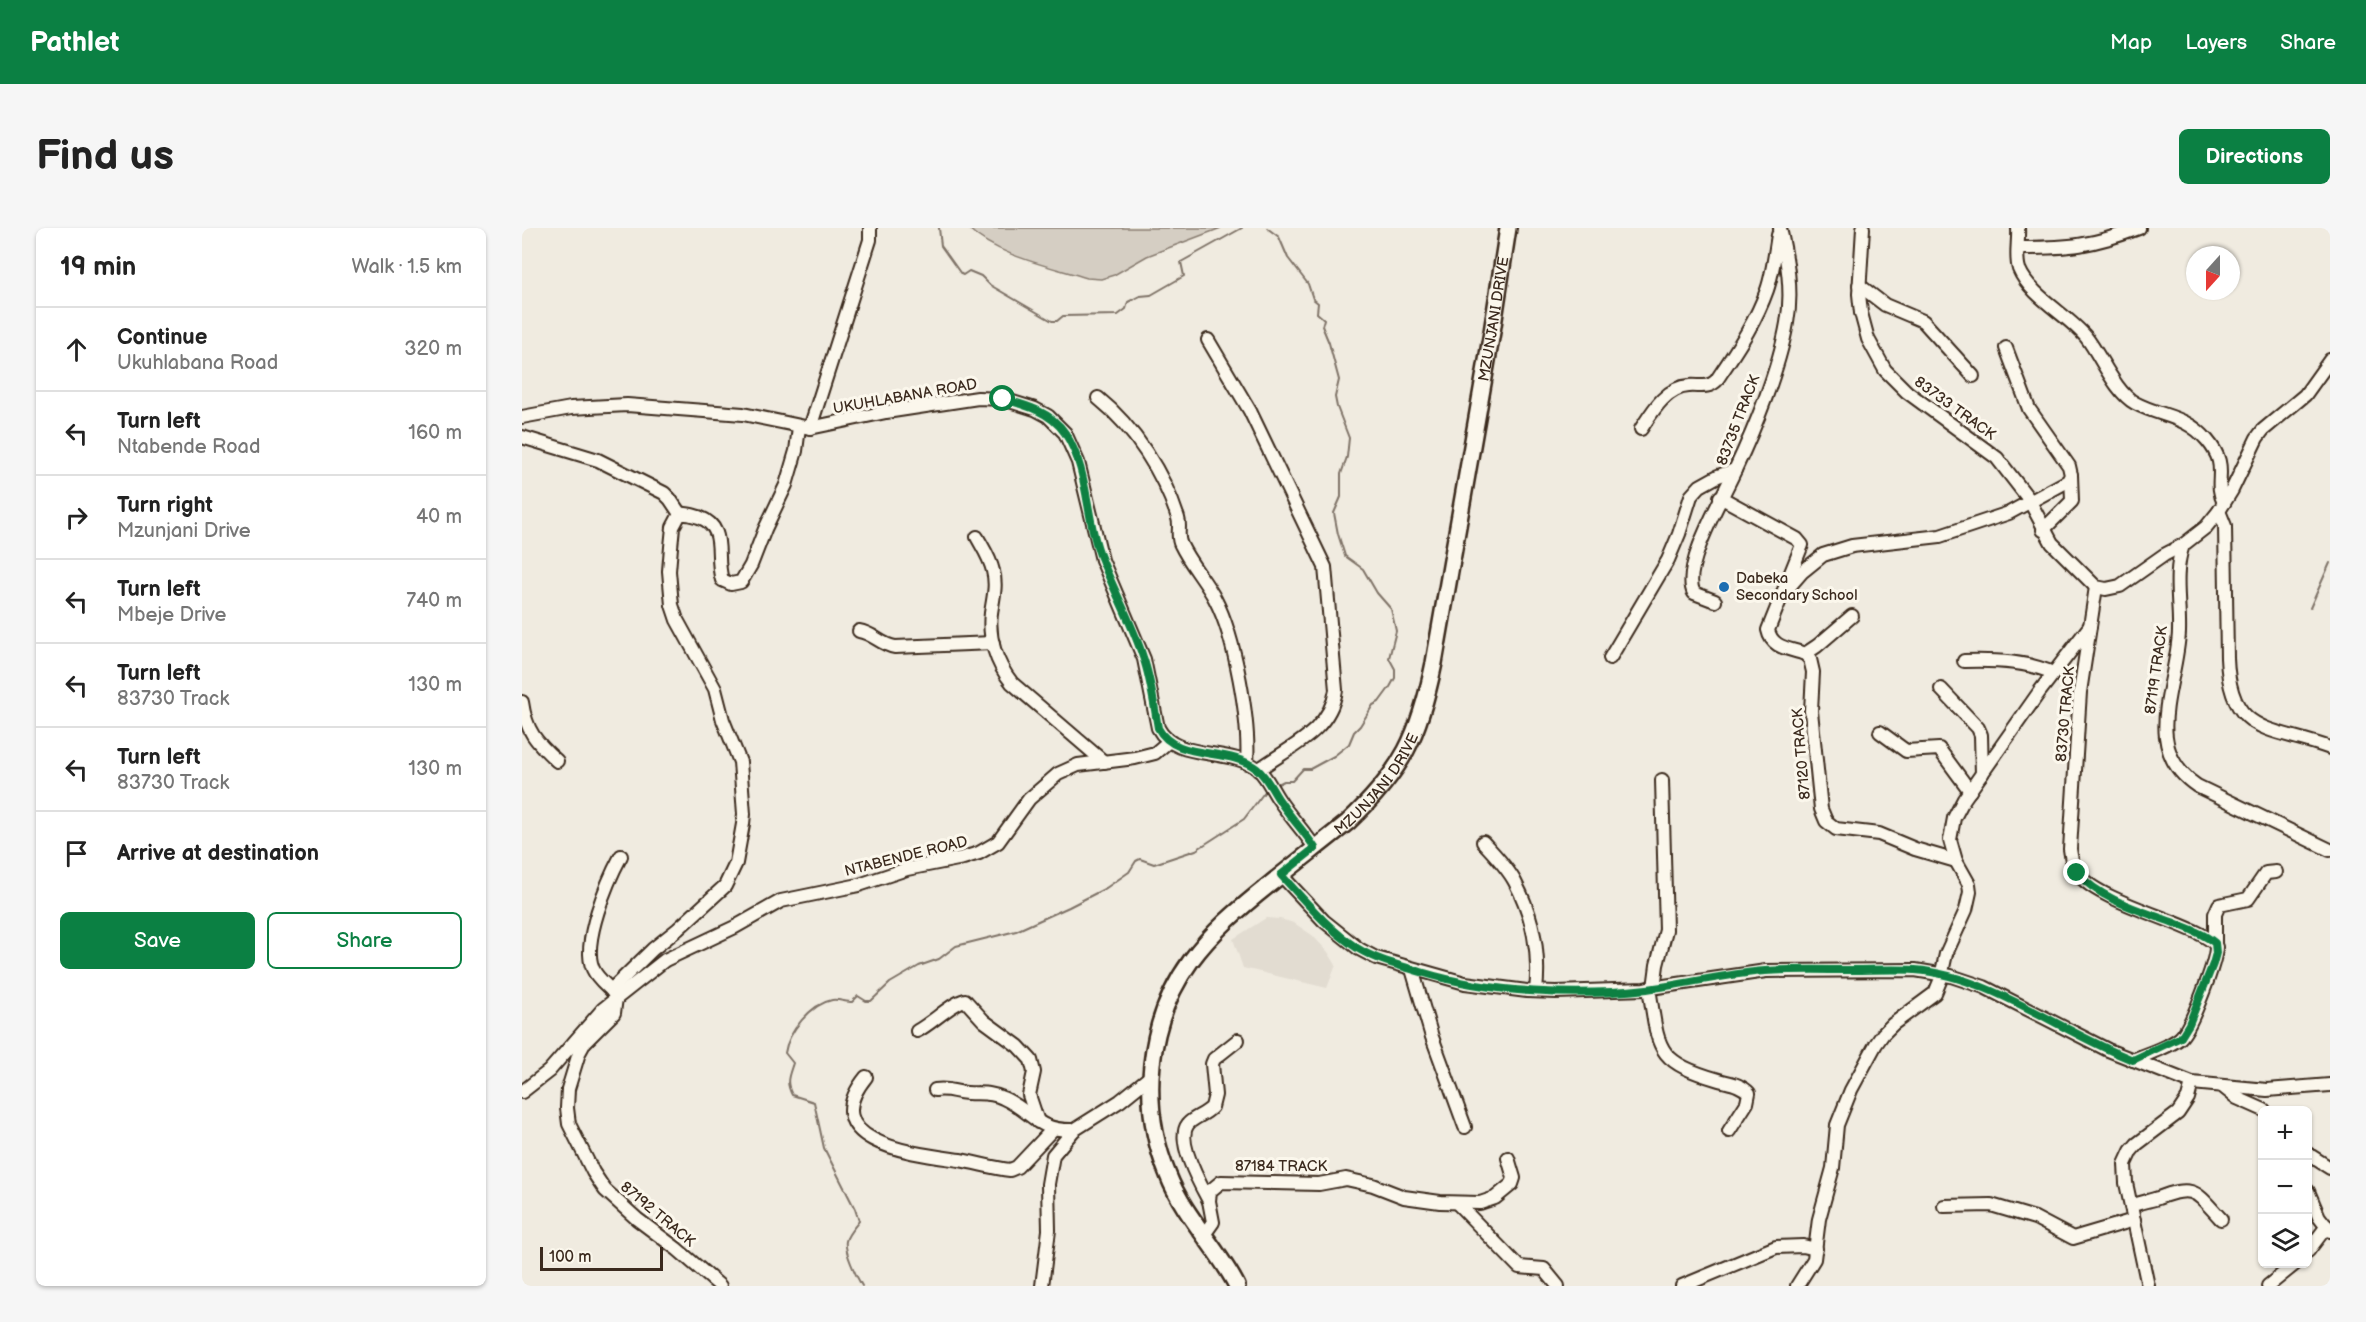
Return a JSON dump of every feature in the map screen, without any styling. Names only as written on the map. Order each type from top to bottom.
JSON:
[{"type":"main road","name":"MZUNJANI DRIVE","points":[[1237,1286],[1225,1264],[1203,1236],[1180,1199],[1162,1158],[1152,1113],[1151,1077],[1159,1025],[1169,997],[1184,969],[1216,930],[1348,822],[1379,791],[1408,750],[1423,713],[1492,332],[1508,228]]},
{"type":"street","points":[[680,514],[688,514],[714,525],[717,532],[722,580],[731,584],[741,582],[748,572],[786,485],[870,240],[870,228]]},
{"type":"street","points":[[1641,429],[1652,412],[1671,392],[1688,386],[1707,386],[1716,381],[1744,338],[1767,290],[1780,228]]},
{"type":"street","name":"83735 TRACK","points":[[1715,601],[1694,593],[1689,583],[1704,535],[1720,496],[1735,470],[1765,395],[1787,326],[1788,276],[1780,228]]},
{"type":"street","name":"83733 TRACK","points":[[1863,228],[1860,303],[1865,330],[1885,370],[1906,392],[1997,458],[2019,484],[2052,543],[2096,587]]},
{"type":"street","points":[[2018,228],[2018,266],[2025,278],[2086,337],[2127,397],[2150,409],[2186,421],[2196,427],[2213,447],[2220,461],[2220,495],[2225,526],[2227,679],[2232,696],[2243,713],[2257,724],[2281,734],[2330,748]]},
{"type":"street","points":[[2019,248],[2077,247],[2102,242],[2139,228]]},
{"type":"street","points":[[1859,285],[1885,305],[1923,321],[1973,376]]},
{"type":"street","points":[[1208,339],[1250,411],[1325,567],[1335,700],[1327,716],[1316,730],[1256,770]]},
{"type":"street","points":[[2006,348],[2029,409],[2066,460],[2071,475],[2072,501],[2043,530]]},
{"type":"street","points":[[2096,587],[2106,589],[2120,586],[2164,555],[2183,545],[2206,527],[2222,507],[2257,438],[2263,430],[2305,395],[2330,360]]},
{"type":"street","name":"UKUHLABANA ROAD","points":[[522,417],[571,408],[627,405],[743,414],[805,427],[978,398],[1003,399],[1035,409],[1048,416],[1065,433],[1078,462],[1101,560],[1141,649],[1158,728],[1168,742]]},
{"type":"street","points":[[1098,398],[1122,420],[1161,478],[1179,520],[1180,544],[1216,600],[1236,661],[1249,745],[1256,770],[1315,848]]},
{"type":"street","points":[[522,437],[597,460],[619,470],[664,494],[680,514]]},
{"type":"street","points":[[1610,658],[1668,560],[1679,534],[1690,496],[1700,486],[1735,470]]},
{"type":"street","points":[[1781,597],[1802,572],[1823,555],[1852,546],[1940,536],[2009,513],[2040,495],[2064,485],[2071,475]]},
{"type":"street","points":[[1720,496],[1801,542],[1800,554],[1770,623],[1769,636],[1780,646],[1804,654],[1852,616]]},
{"type":"street","points":[[621,856],[608,882],[596,919],[590,952],[593,970],[614,995],[653,950],[724,886],[736,863],[744,814],[740,762],[723,720],[715,689],[677,620],[672,605],[670,555],[673,527],[680,514]]},
{"type":"street","points":[[977,537],[994,572],[990,632],[1002,670],[1012,682],[1104,762]]},
{"type":"street","name":"87119 TRACK","points":[[2183,545],[2176,573],[2178,642],[2164,723],[2168,748],[2189,781],[2330,850]]},
{"type":"street","name":"83730 TRACK","points":[[2096,587],[2080,692],[2070,849],[2072,862],[2077,873],[2085,882],[2109,897],[2193,930],[2215,943]]},
{"type":"street","points":[[1797,1286],[1814,1259],[1819,1219],[1833,1168],[1837,1125],[1851,1090],[1876,1044],[1893,1024],[1935,993],[1946,954],[1966,910],[1970,892],[1969,884],[1951,848],[1951,828],[1954,818],[1970,791],[2053,673],[2090,626]]},
{"type":"street","points":[[859,631],[867,632],[885,644],[895,647],[993,643]]},
{"type":"street","name":"87120 TRACK","points":[[1804,654],[1812,664],[1811,711],[1821,809],[1826,821],[1836,829],[1879,834],[1909,847],[1956,861]]},
{"type":"street","points":[[1964,661],[2020,664],[2053,673]]},
{"type":"street","points":[[1941,689],[1978,728],[1981,735],[1982,774]]},
{"type":"street","points":[[522,702],[531,734],[557,761]]},
{"type":"street","points":[[1880,732],[1906,751],[1939,749],[1970,791]]},
{"type":"street","points":[[1168,742],[1182,748],[1227,755],[1256,770]]},
{"type":"street","name":"NTABENDE ROAD","points":[[522,1092],[549,1071],[614,995],[666,960],[735,927],[781,901],[859,885],[907,869],[979,853],[998,842],[1029,799],[1058,774],[1078,765],[1135,758],[1155,753],[1168,742]]},
{"type":"street","points":[[1662,780],[1666,930],[1652,988],[1658,1038],[1665,1054],[1685,1069],[1743,1087],[1749,1093],[1748,1103],[1729,1131]]},
{"type":"street","points":[[1483,842],[1515,882],[1525,906],[1537,947],[1539,969],[1536,991]]},
{"type":"street","points":[[2133,1060],[2177,1040],[2186,1031],[2216,953],[2215,914],[2219,905],[2248,899],[2266,873],[2276,872]]},
{"type":"street","points":[[1281,875],[1343,938],[1376,958],[1465,983],[1536,991],[1652,988],[1766,971],[1915,970],[1941,973],[1992,991],[2077,1036],[2192,1083],[2267,1090],[2330,1085]]},
{"type":"street","points":[[1412,969],[1432,1037],[1465,1127]]},
{"type":"street","name":"87192 TRACK","points":[[614,995],[614,1012],[585,1042],[579,1053],[568,1089],[569,1124],[593,1172],[605,1190],[720,1286]]},
{"type":"street","points":[[917,1031],[959,1002],[968,1001],[984,1021],[1018,1046],[1031,1060],[1034,1072],[1029,1095],[1038,1122]]},
{"type":"street","points":[[1203,1236],[1213,1222],[1209,1201],[1192,1168],[1185,1131],[1191,1122],[1212,1107],[1215,1095],[1212,1064],[1214,1059],[1238,1040]]},
{"type":"street","points":[[866,1077],[855,1091],[851,1105],[859,1129],[871,1140],[903,1150],[1010,1170],[1017,1167],[1053,1129]]},
{"type":"street","points":[[1042,1286],[1047,1252],[1051,1163],[1059,1148],[1074,1130],[1120,1101],[1151,1077]]},
{"type":"street","points":[[2148,1286],[2125,1171],[2128,1157],[2137,1144],[2178,1113],[2188,1098],[2192,1083]]},
{"type":"street","points":[[2222,1086],[2237,1098],[2258,1107]]},
{"type":"street","points":[[935,1090],[948,1088],[962,1093],[997,1095],[1014,1104],[1038,1122],[1053,1129],[1074,1130]]},
{"type":"street","points":[[2312,1157],[2330,1168]]},
{"type":"street","name":"87184 TRACK","points":[[1209,1201],[1210,1191],[1226,1182],[1319,1184],[1346,1179],[1366,1183],[1404,1197],[1457,1203],[1488,1201],[1509,1188],[1514,1178],[1508,1158]]},
{"type":"street","points":[[2131,1206],[2174,1191],[2184,1190],[2202,1198],[2221,1219]]},
{"type":"street","points":[[2312,1202],[2319,1217],[2328,1228],[2312,1246]]},
{"type":"street","points":[[1457,1203],[1519,1267],[1544,1269],[1558,1286]]},
{"type":"street","points":[[1944,1206],[1990,1205],[2035,1218],[2073,1238],[2134,1220]]},
{"type":"street","points":[[1682,1286],[1776,1247],[1803,1246],[1816,1249]]},
{"type":"street","points":[[2268,1286],[2289,1268]]},
{"type":"shaded area","points":[[968,228],[1221,228],[1147,256],[1114,275],[1101,279],[1087,278],[1008,253],[980,238]]},
{"type":"shaded area","points":[[1266,918],[1294,923],[1312,935],[1328,952],[1336,965],[1327,988],[1243,968],[1233,939]]},
{"type":"waterway","points":[[939,228],[941,246],[961,274],[969,271],[981,276],[990,285],[1052,321],[1057,321],[1063,316],[1118,315],[1126,309],[1128,302],[1140,296],[1151,295],[1184,276],[1181,262],[1242,228]]},
{"type":"waterway","points":[[1267,228],[1279,237],[1288,258],[1308,284],[1313,299],[1318,303],[1317,313],[1324,319],[1322,326],[1339,380],[1335,397],[1337,407],[1349,438],[1347,457],[1341,474],[1341,497],[1334,513],[1338,534],[1345,556],[1363,569],[1377,593],[1391,609],[1396,631],[1389,658],[1395,669],[1395,678],[1354,732],[1349,744],[1334,756],[1310,769],[1303,769],[1292,781],[1284,781],[1274,786]]},
{"type":"waterway","points":[[2310,608],[2330,563]]},
{"type":"waterway","points":[[862,1286],[851,1264],[846,1245],[848,1235],[859,1221],[855,1209],[824,1148],[814,1102],[792,1095],[789,1086],[788,1079],[793,1063],[785,1053],[791,1036],[802,1020],[816,1007],[832,1000],[852,1002],[858,996],[871,1001],[890,983],[919,966],[939,959],[956,946],[1016,931],[1069,907],[1106,888],[1129,872],[1140,859],[1154,864],[1196,850],[1244,819],[1266,790]]},
{"type":"place","name":"Dabeka Secondary School","points":[[1724,587]]},
{"type":"route","points":[[1003,399],[1035,409],[1048,416],[1065,433],[1078,462],[1101,560],[1132,626],[1144,660],[1158,728],[1162,736],[1168,742],[1182,748],[1227,755],[1258,770],[1315,848],[1281,875],[1343,938],[1376,958],[1465,983],[1527,991],[1556,992],[1644,989],[1766,971],[1915,970],[1941,973],[2000,994],[2077,1036],[2133,1060],[2170,1044],[2186,1031],[2213,964],[2216,953],[2215,943],[2193,930],[2109,897],[2085,882],[2077,873]]}]
